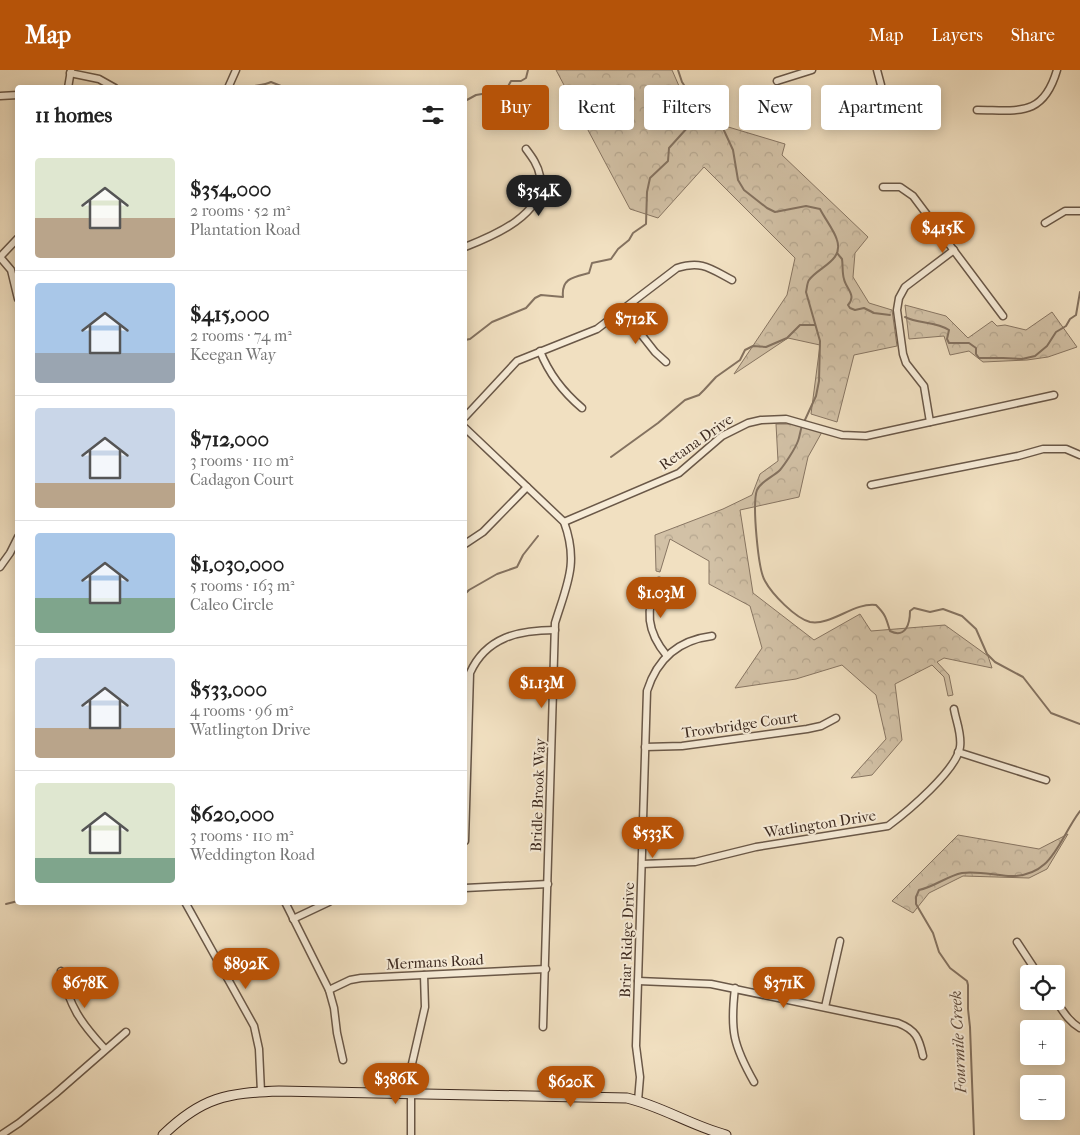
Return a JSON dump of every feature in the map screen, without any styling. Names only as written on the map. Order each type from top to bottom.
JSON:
[{"type":"main road","points":[[163,1135],[182,1118],[200,1106],[224,1096],[262,1092],[627,1098],[726,1135]]},
{"type":"street","points":[[230,85],[236,70]]},
{"type":"street","points":[[777,81],[812,70]]},
{"type":"street","points":[[877,70],[881,85]]},
{"type":"street","points":[[977,110],[1012,110],[1033,106],[1046,96],[1057,70]]},
{"type":"street","points":[[69,85],[71,72],[98,79],[109,85]]},
{"type":"street","points":[[0,96],[15,95]]},
{"type":"street","points":[[467,246],[502,230],[524,215],[534,205],[540,192],[541,181],[536,164],[526,148]]},
{"type":"street","points":[[883,187],[900,187],[913,196],[1003,316]]},
{"type":"street","points":[[1045,223],[1065,211],[1080,211]]},
{"type":"street","points":[[15,241],[0,257],[11,270],[15,287]]},
{"type":"street","points":[[930,422],[924,386],[906,362],[903,354],[897,310],[899,298],[905,287],[954,250]]},
{"type":"street","points":[[467,415],[517,361],[540,350],[586,335],[598,329],[669,273],[686,265],[698,264],[707,266],[732,280]]},
{"type":"street","points":[[622,310],[655,352],[666,362]]},
{"type":"street","points":[[540,350],[545,364],[558,384],[582,408]]},
{"type":"street","name":"Retana Drive","points":[[564,522],[679,473],[722,436],[739,426],[761,420],[786,419],[842,435],[866,436],[1054,395]]},
{"type":"street","name":"Bridle Brook Way","points":[[467,430],[564,522],[572,551],[567,590],[555,623],[543,1027]]},
{"type":"street","points":[[871,485],[1014,457],[1043,449],[1066,449],[1080,455]]},
{"type":"street","points":[[467,543],[483,532],[527,486]]},
{"type":"street","points":[[0,567],[15,543]]},
{"type":"street","points":[[659,581],[651,601],[651,624],[653,636],[667,656]]},
{"type":"street","points":[[467,773],[470,672],[476,660],[492,644],[533,630],[555,630]]},
{"type":"street","name":"Briar Ridge Drive","points":[[638,1101],[640,1077],[636,1046],[648,691],[658,667],[667,656],[693,639],[712,636]]},
{"type":"street","points":[[954,709],[960,739],[958,752],[1046,780]]},
{"type":"street","name":"Trowbridge Court","points":[[645,747],[682,746],[807,728],[820,726],[836,718]]},
{"type":"street","name":"Watlington Drive","points":[[642,864],[695,862],[756,847],[888,826],[901,816],[949,769],[958,752]]},
{"type":"street","points":[[467,888],[548,884]]},
{"type":"street","points":[[187,905],[254,1026],[259,1049],[262,1092]]},
{"type":"street","points":[[286,905],[329,990],[343,1060]]},
{"type":"street","points":[[293,919],[323,905]]},
{"type":"street","points":[[825,1007],[840,941]]},
{"type":"street","points":[[1017,942],[1032,965]]},
{"type":"street","name":"Mermans Road","points":[[329,990],[350,980],[361,978],[546,969]]},
{"type":"street","points":[[60,971],[66,992],[77,1016],[105,1049]]},
{"type":"street","points":[[411,1135],[411,1068],[425,1007],[424,975]]},
{"type":"street","points":[[638,981],[705,983],[735,988],[906,1026],[917,1037],[923,1056]]},
{"type":"street","points":[[735,988],[732,1012],[735,1039],[754,1082]]},
{"type":"street","points":[[1062,1010],[1069,1019],[1080,1028]]},
{"type":"street","points":[[1,1135],[19,1123],[126,1032]]},
{"type":"green space","points":[[556,70],[672,70],[679,85],[644,85],[644,130],[729,130],[729,127],[785,144],[782,155],[868,237],[855,253],[853,277],[869,303],[892,310],[897,346],[854,355],[837,422],[811,414],[820,345],[788,338],[734,374],[787,295],[795,258],[704,167],[658,218],[630,209],[588,130],[634,130],[634,85],[564,85]]},
{"type":"green space","points":[[905,305],[946,316],[968,338],[992,321],[997,326],[1005,325],[1026,330],[1052,312],[1077,347],[1048,357],[1027,360],[983,362],[969,351],[950,355],[944,336],[909,339]]},
{"type":"green space","points":[[776,424],[792,424],[822,432],[808,457],[799,497],[740,510],[753,593],[814,640],[860,614],[871,631],[945,625],[988,656],[992,668],[944,658],[937,662],[949,675],[953,695],[948,696],[944,677],[932,665],[895,684],[902,740],[872,775],[851,778],[886,739],[876,695],[842,665],[796,679],[735,688],[762,648],[750,606],[709,584],[709,561],[670,539],[660,572],[656,571],[655,535],[723,509],[752,495],[760,474],[778,461]]},
{"type":"green space","points":[[1068,834],[1047,869],[1029,878],[963,876],[929,893],[913,913],[892,901],[958,835],[1039,849]]},
{"type":"waterway","points":[[467,100],[476,95],[506,90],[511,81],[521,81],[526,78],[528,70]]},
{"type":"waterway","name":"Fourmile Creek","points":[[678,70],[682,82],[690,94],[707,108],[721,124],[733,150],[738,180],[744,190],[775,212],[806,206],[820,209],[837,240],[838,247],[834,258],[813,275],[807,286],[806,292],[820,341],[819,381],[816,396],[804,422]]},
{"type":"waterway","points":[[260,85],[271,82],[278,85]]},
{"type":"waterway","points":[[467,340],[492,322],[526,308],[535,298],[541,295],[563,297],[566,282],[574,277],[589,273],[592,263],[611,259],[633,233],[646,224],[647,192],[650,178],[668,161],[669,148],[685,130]]},
{"type":"waterway","points":[[837,253],[842,259],[843,277],[851,295],[848,305],[850,308],[855,310],[864,308],[874,313],[890,315]]},
{"type":"waterway","points":[[905,317],[944,327],[949,330],[947,339],[949,343],[969,343],[976,348],[976,354],[979,358],[1022,359],[1035,356],[1047,346],[1056,332],[1066,326],[1070,319],[1076,315],[1080,292]]},
{"type":"waterway","points":[[611,457],[658,423],[685,400],[699,395],[716,377],[740,360],[745,350],[753,346],[766,347],[787,338],[800,325],[815,325]]},
{"type":"waterway","name":"Fourmile Creek","points":[[802,426],[798,441],[790,456],[780,470],[759,487],[756,497],[756,536],[762,574],[778,599],[791,611],[810,622],[826,621],[859,607],[876,605],[882,611],[890,631],[895,633],[900,633],[906,628],[910,611],[914,608],[930,612],[943,609],[962,616],[976,629],[987,654],[995,662],[1023,677],[1051,713],[1080,724]]},
{"type":"waterway","points":[[467,592],[497,574],[517,567],[523,555],[538,536]]},
{"type":"waterway","name":"Fourmile Creek","points":[[974,1135],[968,985],[967,981],[950,968],[939,952],[933,933],[916,904],[916,897],[919,890],[962,873],[1008,876],[1023,875],[1035,871],[1053,855],[1080,811]]},
{"type":"waterway","points":[[6,904],[15,902]]}]
